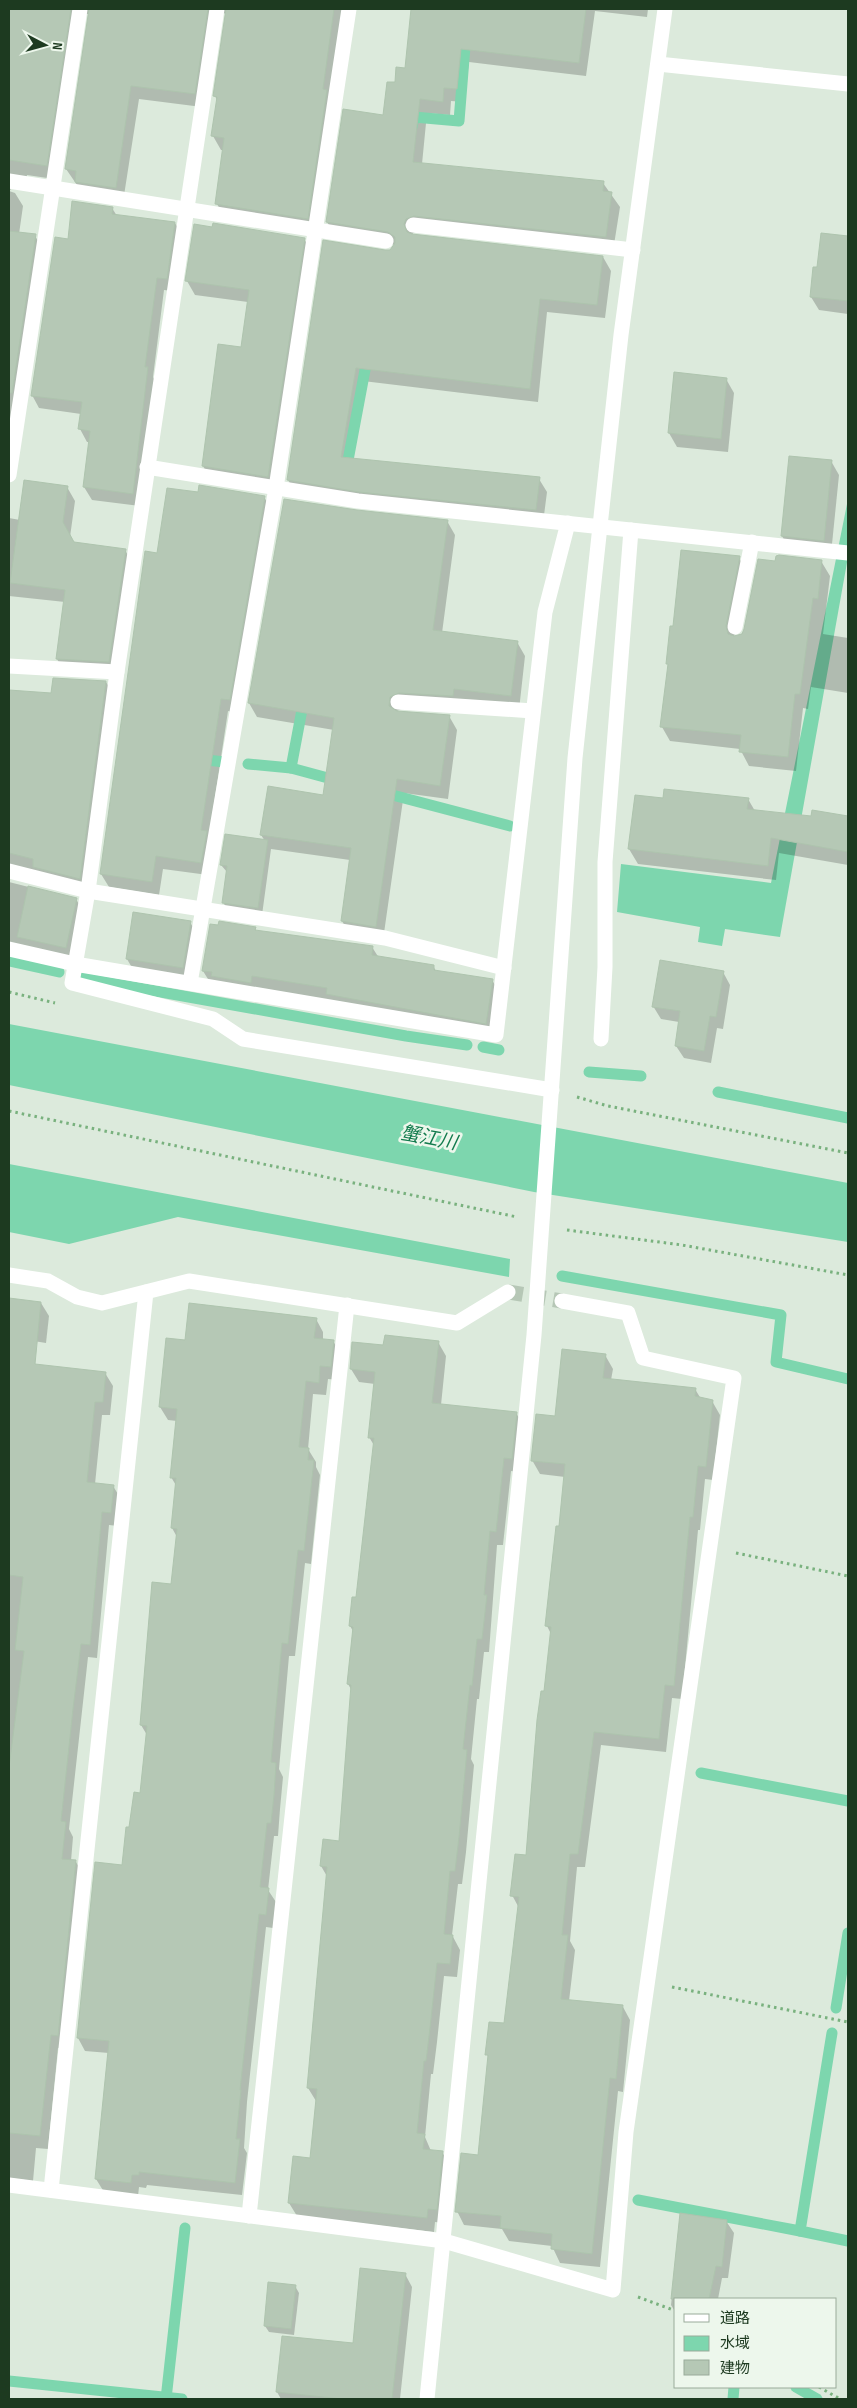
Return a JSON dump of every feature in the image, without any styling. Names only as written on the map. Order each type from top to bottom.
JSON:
[{"type":"street","points":[[9,474],[80,9]]},
{"type":"street","points":[[217,9],[185,209],[117,672],[88,891],[72,983],[213,1019],[244,1039],[551,1096]]},
{"type":"street","points":[[190,983],[276,488],[349,9]]},
{"type":"street","points":[[427,2399],[532,1355],[575,758],[621,335],[665,9]]},
{"type":"street","points":[[658,64],[848,84]]},
{"type":"street","points":[[9,181],[386,240]]},
{"type":"street","points":[[413,225],[633,250]]},
{"type":"street","points":[[147,467],[358,501],[848,553]]},
{"type":"street","points":[[9,949],[75,964],[496,1035],[545,612],[568,523]]},
{"type":"street","points":[[601,1039],[605,968],[604,862],[631,530]]},
{"type":"street","points":[[734,627],[752,542]]},
{"type":"street","points":[[9,666],[117,672]]},
{"type":"street","points":[[398,702],[533,712]]},
{"type":"street","points":[[9,871],[88,891],[385,938],[504,968]]},
{"type":"street","points":[[9,1275],[48,1282],[77,1297],[102,1303],[189,1281],[457,1323],[508,1292]]},
{"type":"street","points":[[52,2190],[146,1292]]},
{"type":"street","points":[[9,2185],[444,2241],[613,2290],[626,2132],[734,1378],[643,1358],[628,1313],[562,1301]]},
{"type":"street","points":[[249,2216],[347,1306]]},
{"type":"path","points":[[551,1096],[848,1153]]},
{"type":"path","points":[[9,1111],[542,1221],[848,1275]]},
{"type":"path","points":[[711,1548],[848,1576]]},
{"type":"path","points":[[648,1982],[848,2022]]},
{"type":"path","points":[[613,2290],[643,2298],[674,2310]]},
{"type":"path","points":[[821,2388],[840,2399]]},
{"type":"water","points":[[848,499],[848,557],[780,937],[725,929],[722,946],[698,942],[700,927],[617,912],[621,864],[771,883]]},
{"type":"water","name":"蟹江川","points":[[9,1024],[848,1183],[848,1242],[534,1192],[9,1085]]},
{"type":"water","points":[[9,1164],[510,1259],[509,1277],[178,1217],[69,1244],[9,1232]]},
{"type":"building","points":[[9,9],[71,9],[47,166],[9,160]]},
{"type":"building","points":[[89,9],[208,9],[195,94],[131,86],[116,188],[75,182],[76,171],[65,169]]},
{"type":"building","points":[[226,9],[334,9],[323,89],[327,90],[308,219],[215,204],[224,138],[211,136],[217,97],[213,96]]},
{"type":"building","points":[[411,9],[586,9],[579,63],[461,49],[457,89],[444,88],[443,102],[420,99],[413,162],[604,181],[603,191],[612,192],[606,237],[414,216],[406,219],[404,224],[407,232],[412,234],[603,256],[597,305],[540,299],[530,389],[356,368],[341,457],[540,477],[536,510],[359,492],[287,480],[323,240],[385,250],[390,250],[395,243],[395,237],[388,232],[326,222],[343,109],[383,115],[387,82],[395,82],[396,67],[405,68]]},
{"type":"building","points":[[72,201],[113,207],[112,214],[175,222],[167,279],[157,278],[145,367],[148,367],[133,494],[83,487],[90,431],[78,429],[82,402],[31,396],[55,237],[68,239]]},
{"type":"building","points":[[213,223],[305,238],[268,477],[202,466],[218,344],[241,347],[249,290],[185,281],[194,224],[212,227]]},
{"type":"building","points":[[9,231],[36,234],[12,393],[9,393]]},
{"type":"building","points":[[821,233],[848,236],[848,301],[810,297],[813,267],[817,267]]},
{"type":"building","points":[[674,372],[727,378],[721,439],[668,433]]},
{"type":"building","points":[[789,456],[832,460],[824,541],[781,536]]},
{"type":"building","points":[[24,480],[68,486],[63,522],[74,542],[126,549],[109,662],[56,659],[65,590],[10,583]]},
{"type":"building","points":[[199,485],[265,496],[230,700],[221,699],[201,830],[207,831],[201,863],[156,856],[152,882],[100,874],[145,551],[157,553],[167,488],[198,492]]},
{"type":"building","points":[[284,499],[357,510],[448,520],[433,630],[518,641],[511,696],[454,689],[453,696],[399,693],[390,697],[389,706],[397,711],[450,715],[440,786],[397,779],[376,927],[341,921],[351,848],[260,835],[268,786],[323,795],[334,718],[248,703]]},
{"type":"building","points":[[681,550],[740,556],[726,626],[728,634],[734,636],[742,634],[744,629],[758,559],[775,561],[776,556],[779,555],[822,560],[818,599],[813,598],[800,694],[795,694],[788,757],[739,752],[741,735],[660,727],[668,664],[666,664],[670,626],[673,626]]},
{"type":"building","points":[[53,678],[106,681],[80,879],[33,867],[33,859],[9,853],[9,690],[51,693]]},
{"type":"building","points":[[664,789],[749,798],[747,809],[811,816],[812,810],[848,816],[848,852],[771,838],[768,866],[628,849],[635,795],[663,798]]},
{"type":"building","points":[[225,834],[268,840],[258,908],[222,903],[227,866],[220,865]]},
{"type":"building","points":[[28,886],[77,898],[66,948],[17,937]]},
{"type":"building","points":[[133,912],[191,921],[183,968],[126,959]]},
{"type":"building","points":[[219,921],[256,927],[255,930],[373,946],[372,955],[434,965],[434,970],[493,979],[486,1024],[326,994],[327,988],[252,976],[251,983],[211,976],[212,972],[202,971],[210,924],[218,925]]},
{"type":"building","points":[[660,960],[724,971],[716,1017],[710,1016],[704,1051],[675,1046],[680,1011],[652,1007]]},
{"type":"building","points":[[9,1298],[41,1302],[35,1364],[106,1372],[103,1402],[95,1402],[87,1482],[114,1485],[111,1513],[102,1512],[90,1645],[81,1644],[73,1709],[61,1821],[66,1822],[62,1859],[76,1860],[58,2036],[51,2035],[40,2136],[9,2133],[9,1767],[24,1651],[15,1650],[23,1577],[9,1575]]},
{"type":"building","points":[[189,1303],[317,1318],[314,1338],[334,1340],[331,1367],[320,1366],[319,1383],[306,1381],[299,1447],[309,1448],[308,1460],[314,1460],[304,1551],[298,1550],[288,1644],[282,1643],[271,1762],[276,1763],[274,1795],[271,1823],[267,1823],[260,1887],[269,1888],[266,1915],[259,1914],[240,2090],[236,2139],[240,2139],[235,2183],[139,2172],[139,2175],[132,2175],[131,2183],[95,2179],[109,2041],[77,2038],[95,1862],[122,1865],[126,1827],[129,1827],[134,1792],[140,1793],[147,1726],[140,1725],[152,1582],[171,1584],[177,1529],[171,1528],[176,1478],[170,1478],[177,1409],[159,1407],[166,1338],[185,1340]]},
{"type":"building","points":[[385,1335],[439,1341],[432,1403],[517,1412],[512,1459],[504,1458],[496,1532],[490,1531],[484,1595],[487,1595],[482,1639],[477,1639],[472,1686],[470,1685],[463,1749],[467,1750],[459,1837],[455,1871],[450,1871],[444,1934],[453,1935],[450,1964],[437,1963],[426,2061],[424,2061],[417,2133],[425,2134],[423,2149],[443,2151],[437,2210],[428,2209],[427,2218],[288,2203],[293,2156],[310,2158],[317,2089],[307,2088],[327,1867],[320,1866],[323,1839],[339,1841],[351,1685],[347,1684],[353,1627],[349,1626],[352,1597],[356,1597],[374,1438],[368,1438],[375,1372],[350,1369],[352,1342],[383,1345]]},
{"type":"building","points":[[562,1349],[606,1354],[603,1378],[696,1388],[695,1396],[713,1400],[706,1467],[698,1466],[693,1517],[690,1517],[674,1686],[665,1685],[659,1739],[594,1732],[578,1854],[570,1854],[562,1935],[568,1935],[561,1999],[623,2005],[616,2079],[610,2078],[592,2254],[551,2249],[552,2234],[500,2228],[501,2216],[455,2212],[461,2153],[478,2155],[488,2055],[485,2055],[489,2022],[504,2023],[519,1897],[510,1896],[515,1854],[526,1855],[537,1720],[541,1691],[544,1691],[551,1627],[545,1626],[556,1526],[559,1526],[565,1464],[531,1461],[536,1414],[555,1416]]},
{"type":"building","points":[[680,2213],[727,2220],[722,2267],[716,2266],[709,2298],[671,2299]]},
{"type":"building","points":[[360,2268],[406,2273],[392,2399],[342,2399],[276,2392],[282,2336],[353,2343]]},
{"type":"building","points":[[268,2282],[296,2285],[291,2329],[264,2326]]},
{"type":"waterway","points":[[412,127],[414,117],[459,121],[468,9]]},
{"type":"waterway","points":[[346,471],[368,354]]},
{"type":"waterway","points":[[291,768],[304,699]]},
{"type":"waterway","points":[[197,759],[225,762]]},
{"type":"waterway","points":[[248,764],[291,768],[339,781]]},
{"type":"waterway","points":[[381,792],[510,826]]},
{"type":"waterway","points":[[9,961],[59,972]]},
{"type":"waterway","points":[[83,978],[406,1036],[467,1045]]},
{"type":"waterway","points":[[483,1047],[499,1050]]},
{"type":"waterway","points":[[589,1072],[641,1076]]},
{"type":"waterway","points":[[718,1092],[848,1118]]},
{"type":"waterway","points":[[562,1276],[781,1315],[776,1362],[848,1379]]},
{"type":"waterway","points":[[701,1773],[848,1801]]},
{"type":"waterway","points":[[836,2008],[848,1933]]},
{"type":"waterway","points":[[832,2033],[800,2231],[848,2241]]},
{"type":"waterway","points":[[638,2200],[800,2231]]},
{"type":"waterway","points":[[166,2399],[185,2228]]},
{"type":"waterway","points":[[9,2381],[182,2399]]},
{"type":"waterway","points":[[733,2399],[734,2388]]},
{"type":"waterway","points":[[798,2388],[817,2399]]},
{"type":"tunnel","points":[[508,1292],[562,1301]]}]
